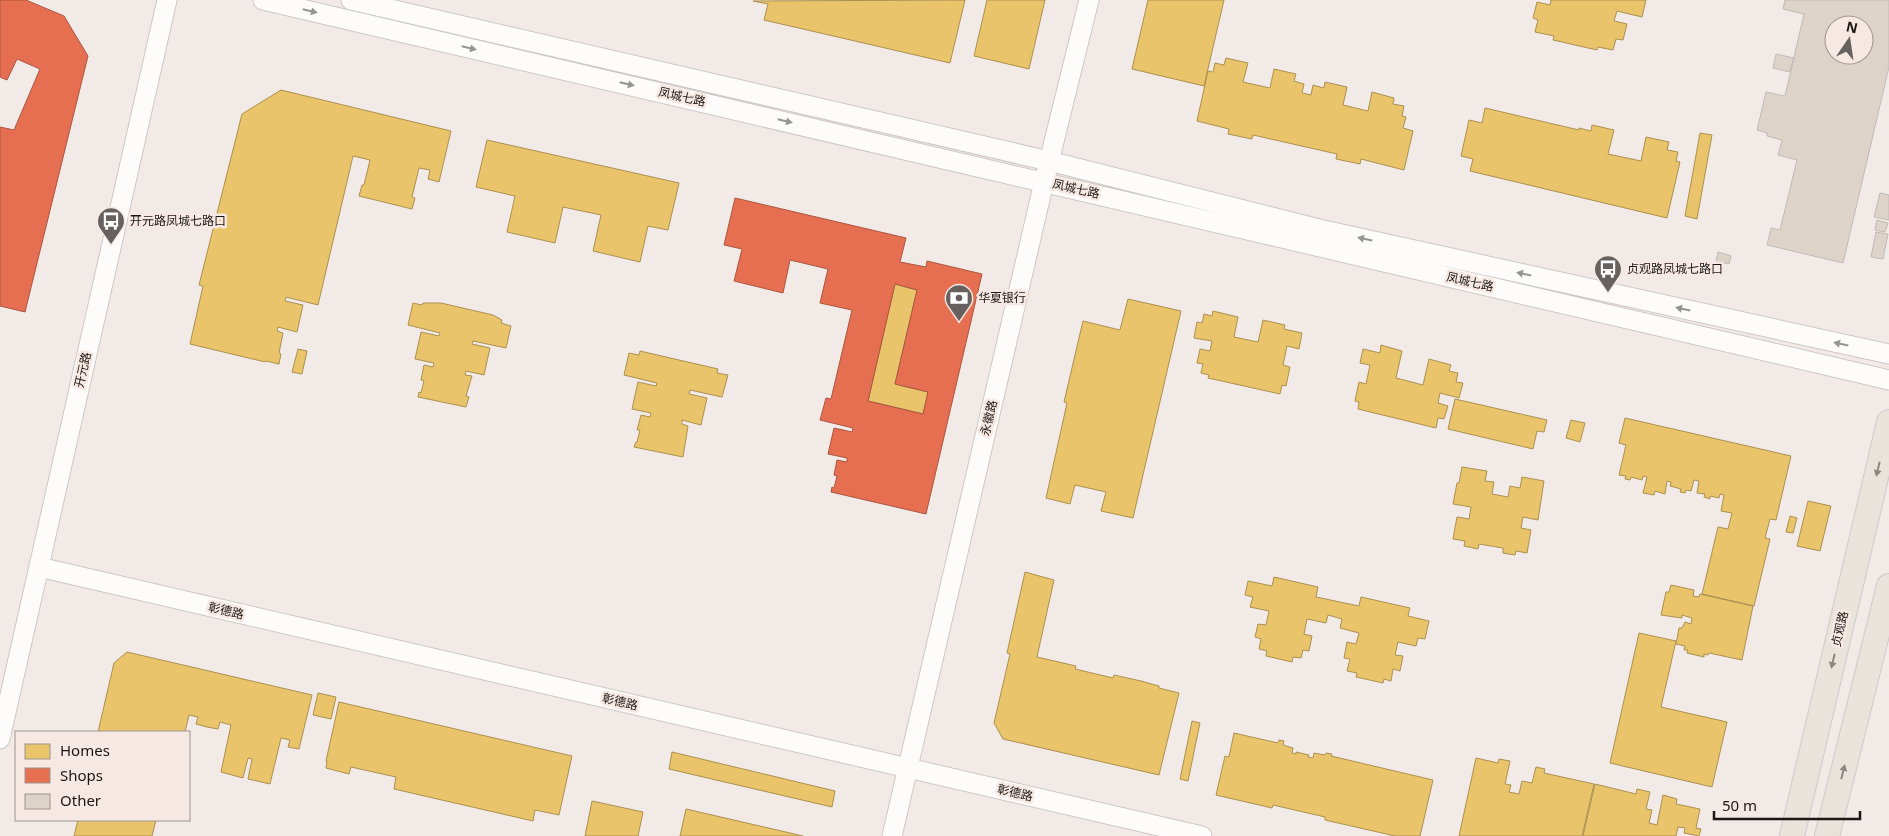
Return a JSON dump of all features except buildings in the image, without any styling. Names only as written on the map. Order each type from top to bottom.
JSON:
[{"type":"main road","name":"贞观路","points":[[1792,836],[1889,422]]},
{"type":"main road","points":[[1827,836],[1889,586]]},
{"type":"street","name":"开元路","points":[[0,739],[166,0]]},
{"type":"street","name":"凤城七路","points":[[263,0],[1889,380]]},
{"type":"street","name":"凤城七路","points":[[351,0],[1049,160],[1319,229],[1889,354]]},
{"type":"street","name":"永徽路","points":[[892,836],[1049,160],[1089,0]]},
{"type":"street","name":"彰德路","points":[[39,568],[1202,836]]},
{"type":"place","name":"开元路凤城七路口","points":[[111,245]]},
{"type":"place","name":"贞观路凤城七路口","points":[[1608,293]]},
{"type":"place","name":"华夏银行","points":[[959,322]]}]
